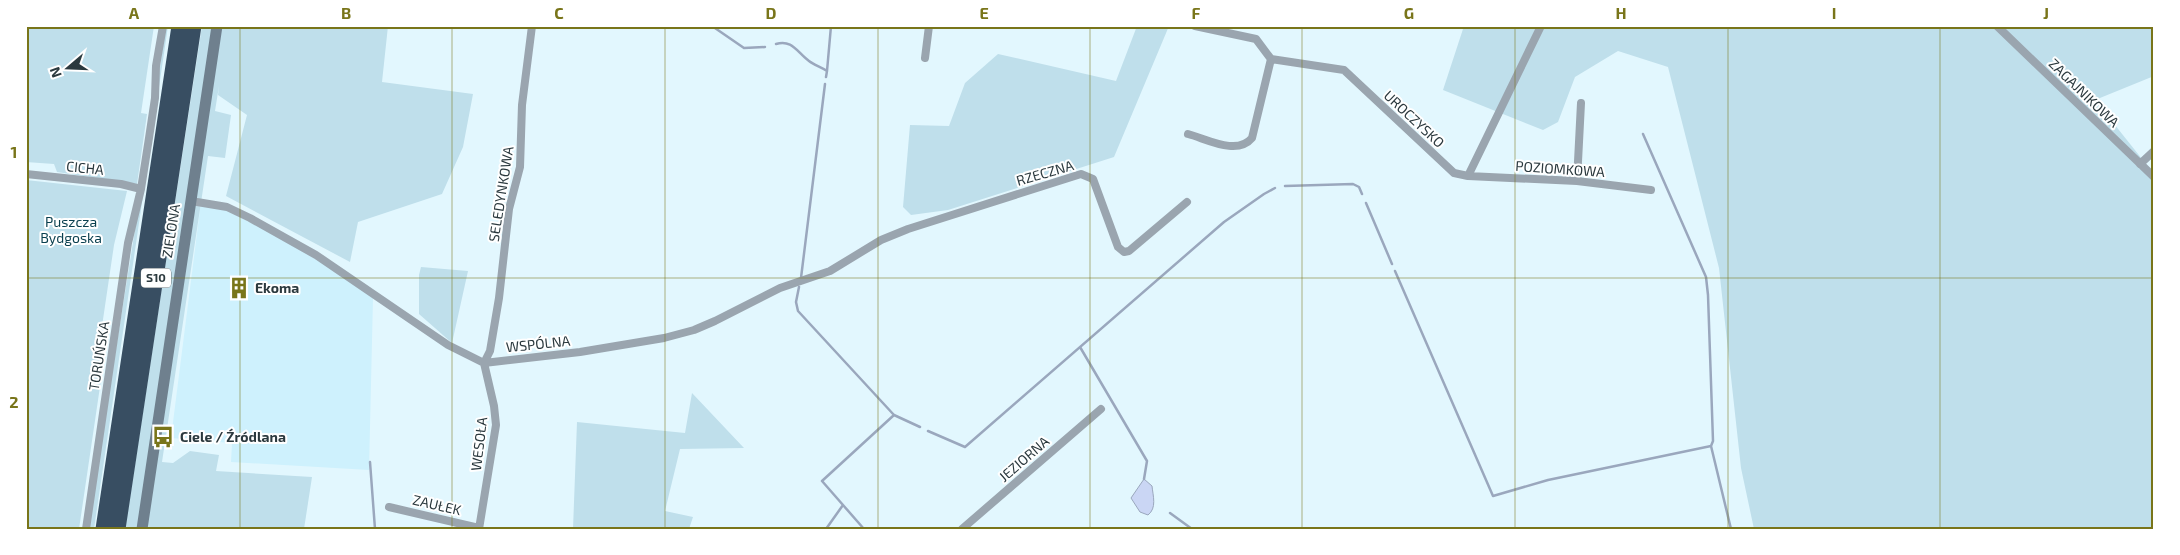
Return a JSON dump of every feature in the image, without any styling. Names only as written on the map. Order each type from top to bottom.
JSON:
[{"type":"highway","name":"S10","points":[[103,529],[179,26]]},
{"type":"highway","name":"S10","points":[[118,529],[194,26]]},
{"type":"street","points":[[141,188],[163,26]]},
{"type":"street","name":"ZIELONA","points":[[142,529],[217,26]]},
{"type":"street","name":"SELEDYNKOWA","points":[[484,363],[490,351],[499,298],[509,209],[520,167],[522,105],[532,26]]},
{"type":"street","points":[[925,58],[928,26]]},
{"type":"street","points":[[1188,134],[1235,147],[1248,144],[1252,138],[1270,59],[1256,39],[1195,26]]},
{"type":"street","points":[[1468,176],[1541,26]]},
{"type":"street","name":"ZAGAJNIKOWA","points":[[1997,26],[2154,177]]},
{"type":"street","name":"UROCZYSKO","points":[[1270,59],[1344,70],[1454,173],[1468,176]]},
{"type":"street","points":[[1577,181],[1581,103]]},
{"type":"street","points":[[2140,164],[2154,151]]},
{"type":"street","name":"CICHA","points":[[26,174],[121,184],[141,188]]},
{"type":"street","name":"RZECZNA","points":[[908,229],[1081,174],[1093,179],[1118,247],[1124,252],[1129,251],[1187,202]]},
{"type":"street","name":"POZIOMKOWA","points":[[1468,176],[1577,181],[1651,190]]},
{"type":"street","name":"TORUŃSKA","points":[[86,529],[128,243],[141,188]]},
{"type":"street","points":[[191,201],[227,207],[250,218],[316,255],[448,345],[484,363]]},
{"type":"street","name":"WSPÓLNA","points":[[484,363],[580,352],[664,338],[694,330],[716,321],[780,288],[830,271],[881,240],[908,229]]},
{"type":"street","name":"WESOŁA","points":[[479,528],[496,424],[494,406],[484,363]]},
{"type":"street","name":"JEZIORNA","points":[[962,529],[1101,409]]},
{"type":"street","name":"ZAUŁEK","points":[[389,507],[479,528]]},
{"type":"shaded area","points":[[201,202],[213,204],[316,255],[373,298],[369,470],[231,462],[232,443],[171,438]]},
{"type":"shaded area","points":[[1144,479],[1152,486],[1154,498],[1153,509],[1148,515],[1140,512],[1131,498]]},
{"type":"green space","points":[[26,26],[154,26],[141,113],[147,114],[137,184],[57,172],[54,164],[26,162]]},
{"type":"green space","points":[[166,26],[168,26],[94,529],[88,529],[147,152]]},
{"type":"green space","points":[[202,26],[388,26],[382,82],[473,94],[463,147],[442,194],[358,222],[350,262],[226,196],[247,115],[218,95],[219,86],[215,111],[231,115],[225,158],[208,156],[162,462],[173,463],[190,451],[219,455],[216,471],[312,477],[304,529],[125,529]]},
{"type":"green space","points":[[1137,26],[1169,26],[1114,157],[948,210],[911,215],[903,207],[910,125],[949,126],[965,83],[998,54],[1116,81]]},
{"type":"green space","points":[[1451,26],[2154,26],[2154,76],[2095,100],[2154,174],[2154,529],[1754,529],[1741,468],[1719,268],[1668,67],[1618,51],[1575,77],[1558,122],[1543,130],[1443,90],[1463,29]]},
{"type":"green space","name":"Puszcza Bydgoska","points":[[26,180],[127,191],[114,245],[101,333],[99,366],[102,373],[79,529],[26,529]]},
{"type":"green space","points":[[421,267],[468,271],[452,343],[419,314],[419,275]]},
{"type":"green space","points":[[692,393],[744,448],[680,449],[665,511],[693,517],[689,529],[573,529],[577,422],[685,433]]},
{"type":"waterway","points":[[712,26],[744,48],[765,47]]},
{"type":"waterway","points":[[827,71],[831,26]]},
{"type":"waterway","points":[[776,44],[786,43],[794,47],[811,62],[827,71],[826,77]]},
{"type":"waterway","points":[[801,278],[825,84]]},
{"type":"waterway","points":[[1643,134],[1706,277],[1713,441],[1711,446]]},
{"type":"waterway","points":[[1285,186],[1353,184],[1359,187],[1362,194]]},
{"type":"waterway","points":[[928,431],[965,447],[1224,222],[1275,188]]},
{"type":"waterway","points":[[1366,203],[1392,264]]},
{"type":"waterway","points":[[1395,271],[1493,496],[1548,480],[1711,446],[1731,529]]},
{"type":"waterway","points":[[799,287],[796,302],[798,311],[894,415],[920,427]]},
{"type":"waterway","points":[[1080,347],[1147,461],[1144,479]]},
{"type":"waterway","points":[[826,529],[843,505],[822,481],[894,415]]},
{"type":"waterway","points":[[370,462],[375,529]]},
{"type":"waterway","points":[[843,505],[864,529]]},
{"type":"waterway","points":[[1170,513],[1192,529]]},
{"type":"place","name":"Ekoma","points":[[239,288]]},
{"type":"place","name":"Ciele / Źródlana","points":[[163,437]]}]
